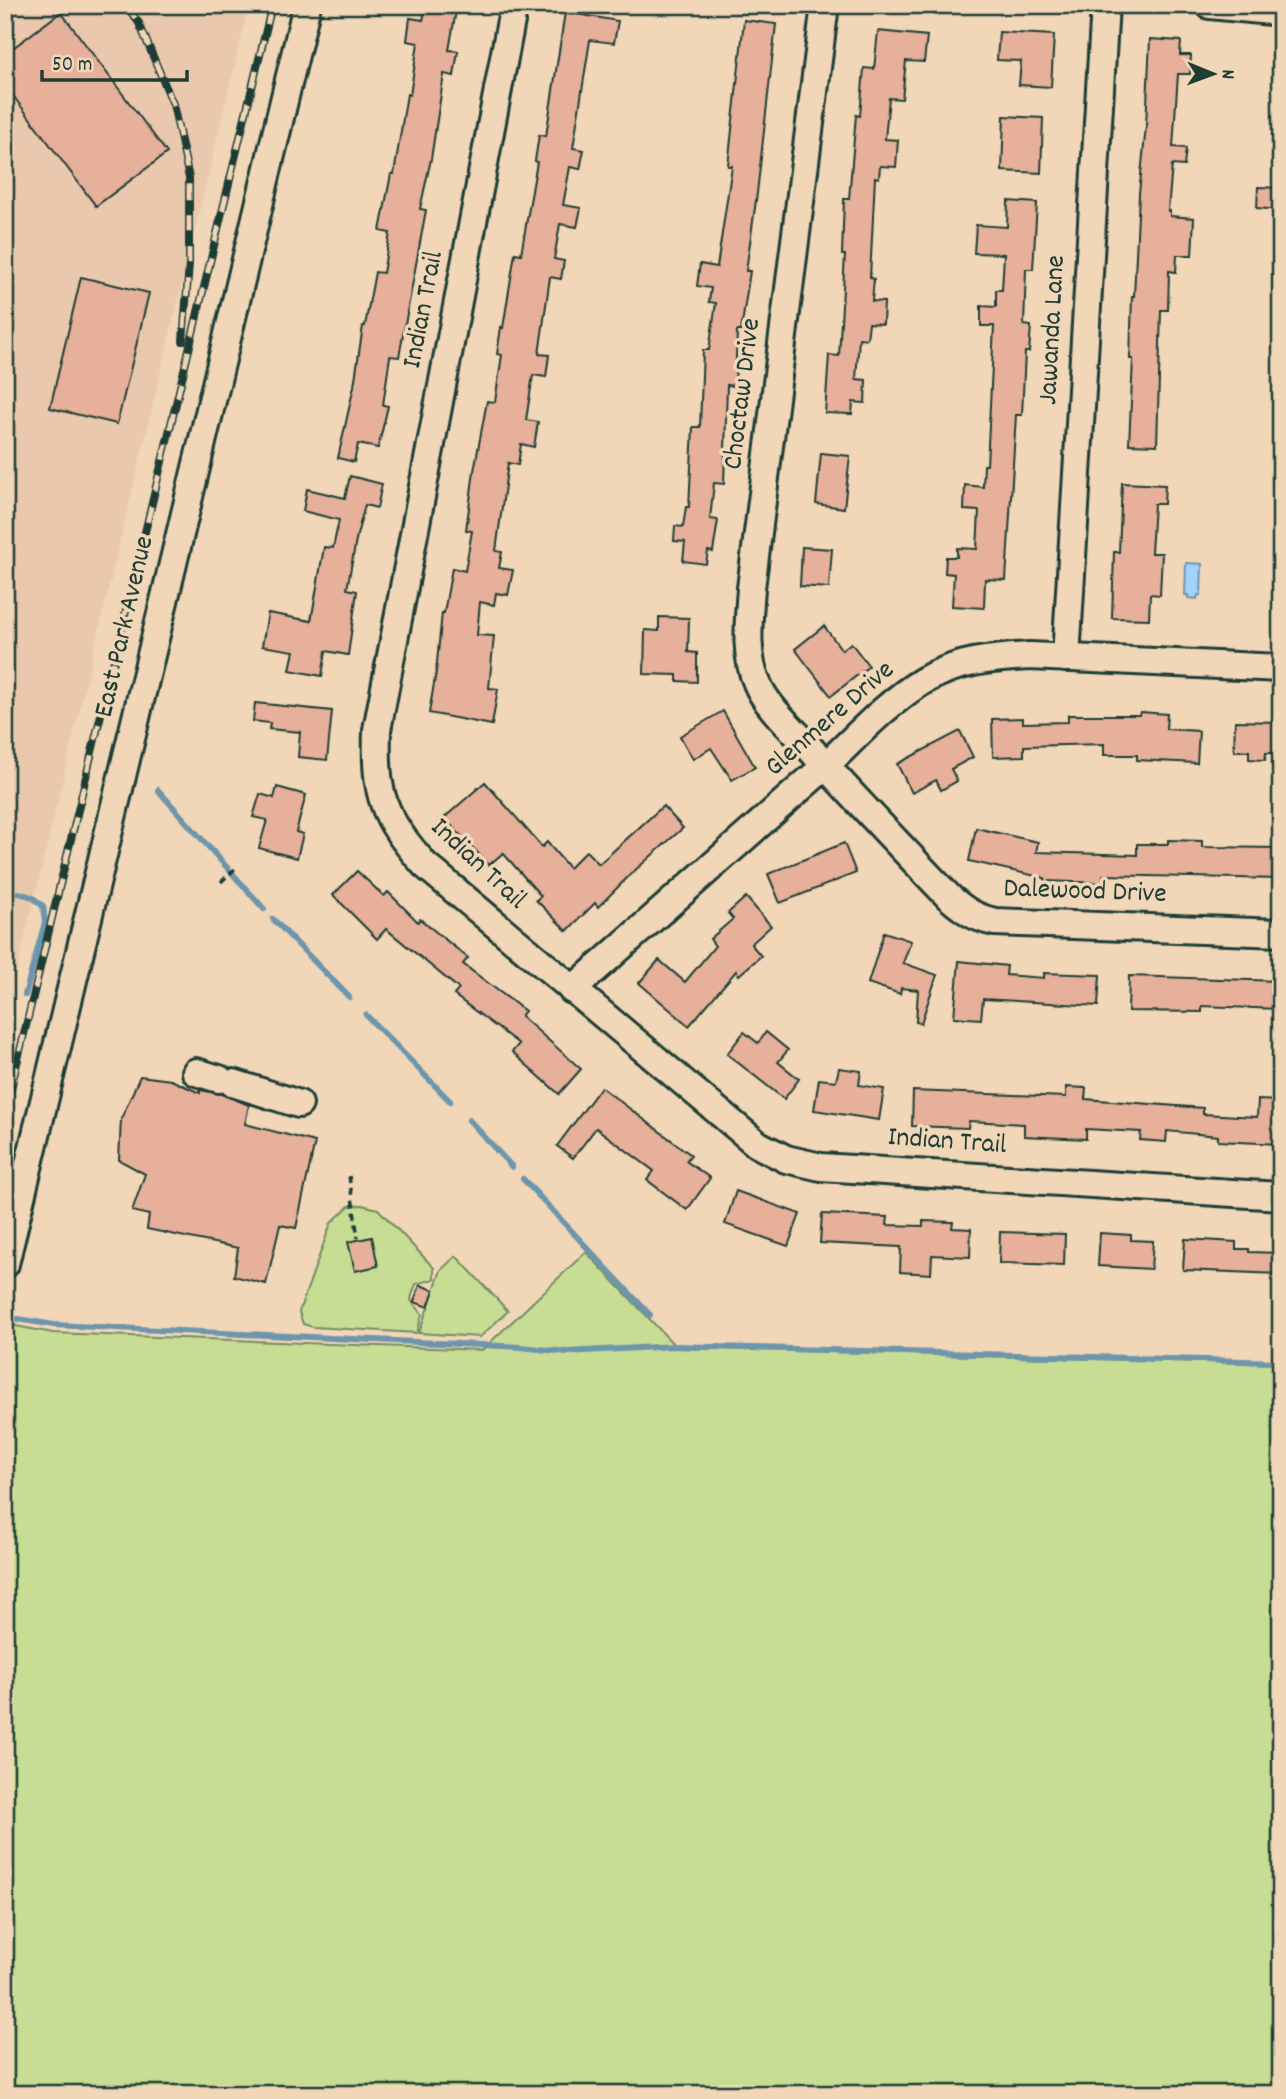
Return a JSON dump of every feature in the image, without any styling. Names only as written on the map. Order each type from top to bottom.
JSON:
[{"type":"street","name":"East Park Avenue","points":[[5,1264],[307,5]]},
{"type":"street","name":"Indian Trail","points":[[514,5],[380,716],[376,759],[379,788],[388,817],[425,865],[757,1144],[786,1159],[821,1167],[1281,1196]]},
{"type":"street","name":"Choctaw Drive","points":[[825,5],[748,622],[749,656],[757,684],[772,707],[825,766]]},
{"type":"street","name":"Jawanda Lane","points":[[1066,658],[1105,5]]},
{"type":"street","points":[[1210,5],[1281,12]]},
{"type":"street","name":"Glenmere Drive","points":[[572,990],[896,700],[923,681],[955,666],[991,658],[1030,656],[1281,668]]},
{"type":"street","name":"Dalewood Drive","points":[[825,766],[949,897],[966,912],[980,919],[995,922],[1281,933]]},
{"type":"street","points":[[216,1078],[299,1104]]},
{"type":"path","points":[[221,882],[235,868]]},
{"type":"path","points":[[349,1176],[358,1238]]},
{"type":"shaded area","points":[[5,5],[249,5],[5,1020]]},
{"type":"green space","points":[[362,1205],[378,1209],[434,1268],[434,1279],[416,1284],[412,1296],[412,1302],[422,1314],[417,1333],[313,1327],[303,1324],[299,1312],[331,1223],[349,1206]]},
{"type":"green space","points":[[586,1252],[677,1348],[1281,1364],[1281,2094],[5,2094],[5,1324],[53,1333],[482,1350]]},
{"type":"green space","points":[[456,1256],[508,1311],[480,1337],[419,1333],[441,1270]]},
{"type":"water","points":[[1186,563],[1202,564],[1201,595],[1198,595],[1197,599],[1185,595]]},
{"type":"building","points":[[426,6],[456,11],[449,50],[458,51],[454,76],[444,74],[420,209],[426,210],[399,357],[390,356],[383,405],[388,406],[378,448],[358,444],[354,462],[338,458],[375,272],[383,273],[390,233],[380,231],[391,174],[394,174],[407,94],[410,95],[418,43],[407,41],[410,18],[423,20]]},
{"type":"building","points":[[61,12],[167,153],[96,206],[5,85],[5,54]]},
{"type":"building","points":[[565,12],[618,21],[614,43],[590,40],[573,148],[584,150],[580,169],[570,167],[563,205],[581,208],[577,227],[560,224],[554,259],[564,261],[561,279],[550,277],[539,354],[549,355],[546,377],[533,375],[526,420],[538,422],[534,447],[521,444],[518,465],[508,463],[496,551],[502,552],[499,568],[513,570],[508,595],[496,593],[494,605],[480,602],[477,635],[494,636],[489,688],[498,689],[492,725],[429,713],[442,613],[452,568],[465,571],[472,531],[466,530],[474,471],[487,401],[495,402],[502,355],[497,354],[501,327],[503,328],[515,253],[521,254],[539,135],[546,136]]},
{"type":"building","points":[[744,20],[776,24],[746,271],[750,271],[741,331],[737,331],[735,386],[727,385],[724,484],[714,483],[710,519],[718,520],[713,552],[708,551],[706,564],[683,561],[685,542],[674,541],[675,526],[683,527],[686,507],[689,507],[693,427],[700,427],[703,350],[709,350],[716,303],[709,302],[711,288],[697,286],[700,264],[717,267],[732,166],[728,166]]},
{"type":"building","points":[[878,31],[927,36],[924,62],[906,61],[902,99],[889,98],[885,139],[898,140],[896,167],[880,166],[879,178],[875,177],[870,278],[874,279],[872,301],[884,302],[883,324],[869,323],[867,339],[859,338],[856,379],[866,380],[865,403],[853,402],[852,414],[825,413],[829,355],[839,356],[845,255],[842,255],[844,199],[849,199],[856,115],[860,116],[864,68],[874,69]]},
{"type":"building","points":[[999,32],[1054,35],[1051,87],[1019,85],[1021,61],[997,60]]},
{"type":"building","points":[[1150,39],[1181,41],[1180,55],[1191,55],[1190,74],[1178,74],[1173,147],[1186,148],[1184,166],[1172,165],[1168,211],[1170,216],[1194,218],[1192,255],[1177,255],[1176,272],[1169,271],[1168,310],[1161,310],[1157,445],[1129,444],[1133,359],[1130,359],[1132,296]]},
{"type":"building","points":[[1004,116],[1043,118],[1041,173],[1002,171]]},
{"type":"building","points":[[1258,187],[1281,188],[1281,210],[1257,208]]},
{"type":"building","points":[[1008,201],[1037,203],[1033,269],[1026,269],[1024,325],[1031,326],[1029,352],[1025,352],[1022,415],[1016,415],[1006,580],[985,579],[984,608],[952,606],[954,574],[945,573],[946,557],[957,557],[957,548],[977,549],[979,511],[964,510],[965,485],[983,487],[984,465],[987,465],[994,326],[981,326],[981,306],[996,307],[996,290],[1002,290],[1004,254],[974,253],[976,225],[1007,227]]},
{"type":"building","points":[[81,277],[149,293],[117,424],[50,408]]},
{"type":"building","points":[[821,453],[850,456],[844,508],[816,504]]},
{"type":"building","points":[[350,476],[382,484],[377,508],[365,505],[357,535],[347,589],[357,591],[348,655],[326,651],[322,676],[290,670],[294,651],[262,646],[268,613],[311,621],[324,547],[333,548],[339,520],[303,511],[307,489],[345,498]]},
{"type":"building","points":[[1122,483],[1165,485],[1164,504],[1154,504],[1151,553],[1162,553],[1160,595],[1150,594],[1149,619],[1112,618],[1114,552],[1119,552]]},
{"type":"building","points":[[802,547],[832,549],[829,588],[800,586]]},
{"type":"building","points":[[659,617],[689,618],[688,652],[697,653],[697,682],[677,681],[677,675],[644,674],[645,630],[659,631]]},
{"type":"building","points":[[824,626],[842,650],[851,643],[869,666],[831,696],[795,649]]},
{"type":"building","points":[[255,703],[332,711],[327,760],[298,757],[300,732],[269,729],[270,723],[253,721]]},
{"type":"building","points":[[723,711],[755,767],[732,780],[711,748],[693,759],[680,736]]},
{"type":"building","points":[[1140,712],[1167,714],[1166,729],[1199,731],[1197,763],[1137,760],[1137,755],[1104,755],[1104,744],[1024,746],[1024,756],[993,757],[992,719],[1023,718],[1023,723],[1068,722],[1068,715],[1139,715]]},
{"type":"building","points":[[1235,721],[1281,722],[1281,753],[1266,753],[1265,760],[1249,759],[1249,751],[1234,751]]},
{"type":"building","points":[[960,731],[973,757],[951,769],[957,781],[941,790],[936,780],[912,793],[897,764]]},
{"type":"building","points":[[485,782],[542,847],[547,842],[569,868],[586,851],[599,864],[663,806],[683,828],[598,907],[595,903],[567,931],[536,900],[541,896],[503,853],[489,865],[444,818]]},
{"type":"building","points":[[277,787],[306,795],[296,832],[303,834],[297,858],[259,848],[267,820],[253,817],[260,794],[274,798]]},
{"type":"building","points":[[976,828],[1038,842],[1036,852],[1137,855],[1137,844],[1168,844],[1168,840],[1202,841],[1202,847],[1281,848],[1281,879],[1103,875],[1103,883],[1045,881],[1045,878],[969,861]]},
{"type":"building","points":[[844,843],[856,873],[780,903],[768,874]]},
{"type":"building","points":[[357,871],[384,896],[388,892],[418,922],[420,919],[468,958],[463,964],[525,1011],[521,1016],[581,1069],[559,1094],[512,1052],[519,1044],[454,995],[459,989],[386,929],[377,939],[333,895]]},
{"type":"building","points":[[746,897],[771,926],[751,944],[761,956],[739,975],[736,971],[689,1026],[639,983],[659,960],[685,982],[715,946],[710,939],[733,919],[728,913]]},
{"type":"building","points":[[884,932],[911,941],[903,963],[937,975],[921,1023],[916,1022],[918,990],[901,988],[900,994],[868,983]]},
{"type":"building","points":[[959,961],[1007,966],[1006,975],[1044,978],[1044,973],[1100,975],[1098,1006],[983,999],[981,1019],[954,1017]]},
{"type":"building","points":[[1129,976],[1281,981],[1281,1009],[1202,1006],[1202,1012],[1128,1011]]},
{"type":"building","points":[[744,1032],[758,1043],[766,1032],[788,1050],[778,1062],[799,1079],[784,1099],[727,1054]]},
{"type":"building","points":[[839,1068],[861,1071],[859,1085],[884,1089],[879,1120],[814,1110],[819,1079],[836,1081]]},
{"type":"building","points":[[140,1076],[171,1080],[200,1093],[200,1090],[222,1094],[249,1105],[245,1124],[315,1142],[296,1228],[280,1225],[266,1284],[234,1276],[238,1248],[147,1229],[149,1215],[132,1211],[145,1174],[119,1160],[121,1119]]},
{"type":"building","points":[[601,1087],[691,1155],[686,1161],[710,1178],[687,1210],[647,1180],[654,1171],[596,1128],[573,1158],[557,1146]]},
{"type":"building","points":[[1066,1087],[1086,1088],[1085,1099],[1203,1108],[1203,1114],[1257,1117],[1258,1100],[1281,1101],[1281,1144],[1218,1141],[1218,1136],[1167,1131],[1166,1142],[1140,1140],[1141,1132],[1086,1129],[1086,1139],[1024,1136],[1024,1124],[969,1121],[968,1128],[912,1126],[913,1091],[1066,1097]]},
{"type":"building","points":[[736,1191],[800,1214],[788,1246],[725,1224]]},
{"type":"building","points":[[822,1214],[888,1217],[887,1225],[923,1226],[923,1221],[953,1222],[952,1228],[971,1229],[970,1257],[932,1255],[931,1274],[900,1272],[901,1247],[820,1243]]},
{"type":"building","points":[[1000,1232],[1065,1234],[1064,1265],[999,1263]]},
{"type":"building","points":[[1100,1233],[1131,1235],[1131,1240],[1153,1241],[1151,1269],[1098,1266]]},
{"type":"building","points":[[372,1237],[378,1266],[355,1271],[348,1242]]},
{"type":"building","points":[[1185,1239],[1236,1242],[1236,1249],[1281,1253],[1281,1274],[1183,1270]]},
{"type":"building","points":[[420,1285],[434,1290],[428,1307],[414,1302]]},
{"type":"waterway","points":[[158,790],[264,909]]},
{"type":"waterway","points":[[19,893],[32,897],[43,906],[45,922],[25,995]]},
{"type":"waterway","points":[[273,919],[349,997]]},
{"type":"waterway","points":[[366,1015],[450,1101]]},
{"type":"waterway","points":[[469,1120],[512,1167]]},
{"type":"waterway","points":[[523,1179],[650,1315]]},
{"type":"waterway","points":[[18,1319],[54,1325],[521,1347],[567,1352],[675,1346],[1281,1362]]},
{"type":"railway","points":[[126,5],[139,23],[173,104],[189,178],[189,264],[183,341]]},
{"type":"railway","points":[[5,1113],[272,5]]}]
